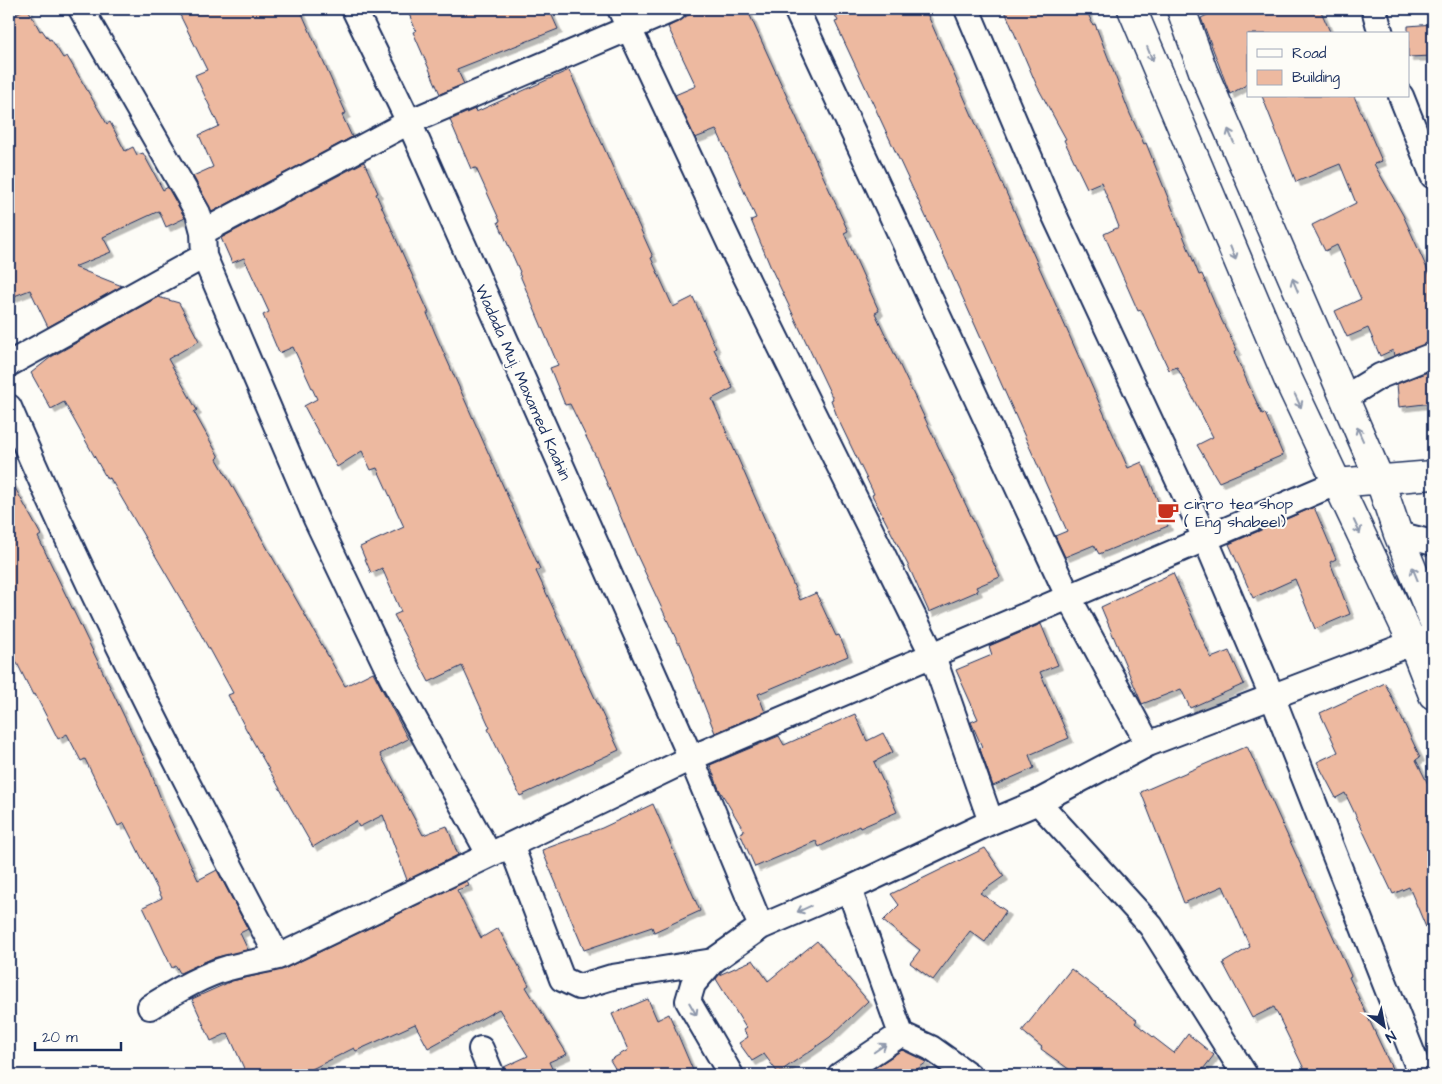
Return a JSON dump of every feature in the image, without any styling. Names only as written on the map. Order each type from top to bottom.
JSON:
[{"type":"main road","points":[[1132,9],[1288,379],[1336,483],[1423,640],[1433,695]]},
{"type":"main road","points":[[1181,9],[1203,71],[1380,478],[1398,534],[1433,620]]},
{"type":"main road","points":[[1217,214],[1257,196]]},
{"type":"main road","points":[[1336,483],[1433,475]]},
{"type":"street","points":[[81,9],[198,213],[203,232],[204,256],[329,546],[392,678],[489,854]]},
{"type":"street","name":"Wadada Muj. Maxamed Kaahin","points":[[354,9],[409,122],[691,758],[761,928]]},
{"type":"street","points":[[203,232],[409,122],[624,18],[674,9]]},
{"type":"street","points":[[796,9],[1068,596],[1148,744]]},
{"type":"street","points":[[967,9],[1053,212],[1205,538],[1272,696],[1421,1075]]},
{"type":"street","points":[[1374,9],[1380,32]]},
{"type":"street","points":[[624,18],[736,257],[933,656],[991,822]]},
{"type":"street","points":[[1402,98],[1433,176]]},
{"type":"street","points":[[9,364],[204,256]]},
{"type":"street","points":[[1344,398],[1380,376],[1433,355]]},
{"type":"street","points":[[9,407],[97,600],[195,799],[278,957]]},
{"type":"street","points":[[150,1007],[185,985],[227,968],[278,957],[691,758],[1336,483]]},
{"type":"street","points":[[1398,534],[1433,543]]},
{"type":"street","points":[[731,1075],[688,1001],[693,984],[714,961],[761,928],[1038,802],[1148,744],[1423,640]]},
{"type":"street","points":[[1038,802],[1151,926],[1245,1075]]},
{"type":"street","points":[[511,845],[562,979],[579,987],[612,977],[714,961]]},
{"type":"street","points":[[849,889],[901,1034],[931,1048],[969,1075]]},
{"type":"street","points":[[840,1075],[901,1034]]},
{"type":"street","points":[[481,1049],[492,1075]]},
{"type":"building","points":[[28,9],[40,31],[42,30],[49,40],[51,39],[63,58],[67,56],[107,124],[110,122],[125,151],[133,147],[137,155],[143,153],[163,190],[168,187],[185,218],[166,227],[159,211],[103,237],[111,252],[74,267],[122,286],[48,327],[30,290],[9,298],[9,18]]},
{"type":"building","points":[[177,9],[300,9],[346,113],[342,115],[352,137],[212,212],[193,176],[213,167],[199,135],[219,126],[195,75],[207,70]]},
{"type":"building","points":[[407,9],[549,9],[558,29],[457,69],[464,84],[440,94],[413,32],[416,31]]},
{"type":"building","points":[[699,9],[747,9],[848,231],[844,233],[879,311],[875,313],[1000,577],[976,587],[978,591],[929,612],[908,565],[872,495],[874,494],[838,419],[831,400],[833,399],[771,268],[751,220],[756,218],[718,133],[716,130],[695,138],[675,95],[696,86],[668,27]]},
{"type":"building","points":[[832,9],[925,9],[1128,468],[1142,462],[1168,526],[1099,554],[1094,545],[1065,557],[1055,536],[1067,531],[946,260],[835,22],[838,21]]},
{"type":"building","points":[[1004,9],[1086,9],[1093,25],[1095,24],[1130,114],[1144,144],[1146,143],[1199,275],[1202,274],[1237,350],[1234,352],[1250,388],[1262,414],[1265,413],[1283,455],[1219,482],[1197,445],[1213,437],[1177,367],[1169,370],[1141,310],[1138,311],[1104,234],[1119,227],[1101,182],[1087,188],[1064,140],[1066,139],[1037,86]]},
{"type":"building","points":[[1219,9],[1320,9],[1330,32],[1247,32],[1247,85],[1230,94],[1201,18]]},
{"type":"building","points":[[1433,24],[1433,56],[1410,57],[1410,32],[1408,32],[1408,26]]},
{"type":"building","points":[[569,70],[653,257],[651,258],[673,307],[693,297],[716,348],[714,349],[733,388],[712,399],[800,600],[816,593],[836,636],[839,635],[848,656],[758,694],[765,712],[715,733],[680,643],[678,643],[635,551],[596,457],[570,404],[565,405],[550,368],[558,365],[498,222],[500,221],[476,168],[471,169],[450,120],[475,109],[476,112]]},
{"type":"building","points":[[1263,98],[1355,98],[1382,161],[1374,164],[1403,215],[1433,282],[1433,342],[1394,356],[1393,350],[1380,356],[1368,328],[1347,337],[1335,311],[1361,299],[1337,245],[1325,251],[1312,225],[1356,203],[1340,164],[1296,182]]},
{"type":"building","points":[[364,162],[378,193],[376,194],[429,313],[427,313],[435,333],[540,569],[536,571],[619,750],[520,796],[488,729],[490,728],[462,666],[429,682],[394,615],[401,612],[382,568],[371,573],[360,547],[404,527],[377,468],[371,470],[362,451],[337,467],[304,406],[317,399],[293,347],[279,353],[263,315],[269,312],[244,258],[232,263],[221,238]]},
{"type":"building","points":[[158,297],[179,303],[199,341],[168,359],[197,410],[194,412],[219,457],[217,459],[345,686],[373,672],[408,739],[380,754],[423,835],[447,826],[458,855],[407,880],[383,815],[359,827],[356,821],[313,847],[228,695],[233,693],[193,620],[110,478],[107,479],[64,402],[51,409],[31,373],[51,357]]},
{"type":"building","points":[[1433,370],[1433,403],[1399,407],[1397,384]]},
{"type":"building","points":[[9,477],[41,535],[38,537],[150,770],[163,804],[198,880],[217,870],[248,929],[240,933],[248,950],[213,958],[180,973],[176,966],[172,968],[143,907],[162,898],[124,823],[118,826],[85,759],[81,761],[67,734],[58,739],[35,694],[33,695],[9,647]]},
{"type":"building","points":[[1314,507],[1336,559],[1330,562],[1350,614],[1315,629],[1295,579],[1253,598],[1229,544]]},
{"type":"building","points":[[1173,573],[1211,658],[1229,651],[1244,684],[1190,708],[1181,689],[1142,704],[1101,607]]},
{"type":"building","points":[[1041,624],[1058,665],[1040,672],[1069,738],[1029,755],[1034,768],[993,786],[980,749],[982,747],[971,722],[978,719],[956,670],[992,655],[989,646]]},
{"type":"building","points":[[1385,683],[1420,757],[1416,760],[1433,794],[1433,944],[1409,887],[1393,894],[1345,793],[1336,798],[1317,762],[1338,752],[1320,713]]},
{"type":"building","points":[[855,714],[867,741],[883,733],[893,752],[874,762],[897,812],[860,828],[859,826],[819,847],[816,841],[755,867],[740,833],[744,831],[719,789],[710,765],[779,736],[784,745]]},
{"type":"building","points":[[1247,746],[1351,976],[1349,977],[1395,1075],[1307,1075],[1274,1007],[1252,1018],[1223,963],[1250,947],[1223,886],[1184,903],[1141,792]]},
{"type":"building","points":[[653,804],[700,911],[654,932],[652,927],[584,950],[542,850],[602,828]]},
{"type":"building","points":[[985,848],[1004,876],[980,893],[1006,911],[985,942],[970,931],[933,980],[910,963],[920,950],[883,921],[899,905],[891,894]]},
{"type":"building","points":[[467,881],[469,886],[457,890],[481,938],[498,928],[529,985],[526,987],[567,1054],[549,1062],[555,1075],[506,1075],[504,1067],[528,1056],[499,1009],[428,1048],[415,1024],[356,1051],[354,1048],[300,1075],[247,1075],[228,1033],[211,1041],[192,999],[232,981],[284,969]]},
{"type":"building","points":[[817,941],[868,1001],[830,1037],[778,1073],[764,1054],[752,1061],[739,1043],[748,1037],[743,1030],[746,1028],[716,979],[719,975],[753,960],[768,981]]},
{"type":"building","points":[[1071,969],[1137,1020],[1135,1023],[1174,1053],[1188,1034],[1214,1055],[1200,1073],[1203,1075],[1077,1075],[1041,1049],[1042,1047],[1022,1031]]},
{"type":"building","points":[[648,999],[657,1020],[669,1014],[695,1075],[619,1075],[610,1060],[628,1050],[612,1014]]},
{"type":"building","points":[[902,1050],[927,1062],[909,1075],[864,1075]]},
{"type":"place","name":"cirro tea shop ( Eng shabeel)","points":[[1168,512]]}]
